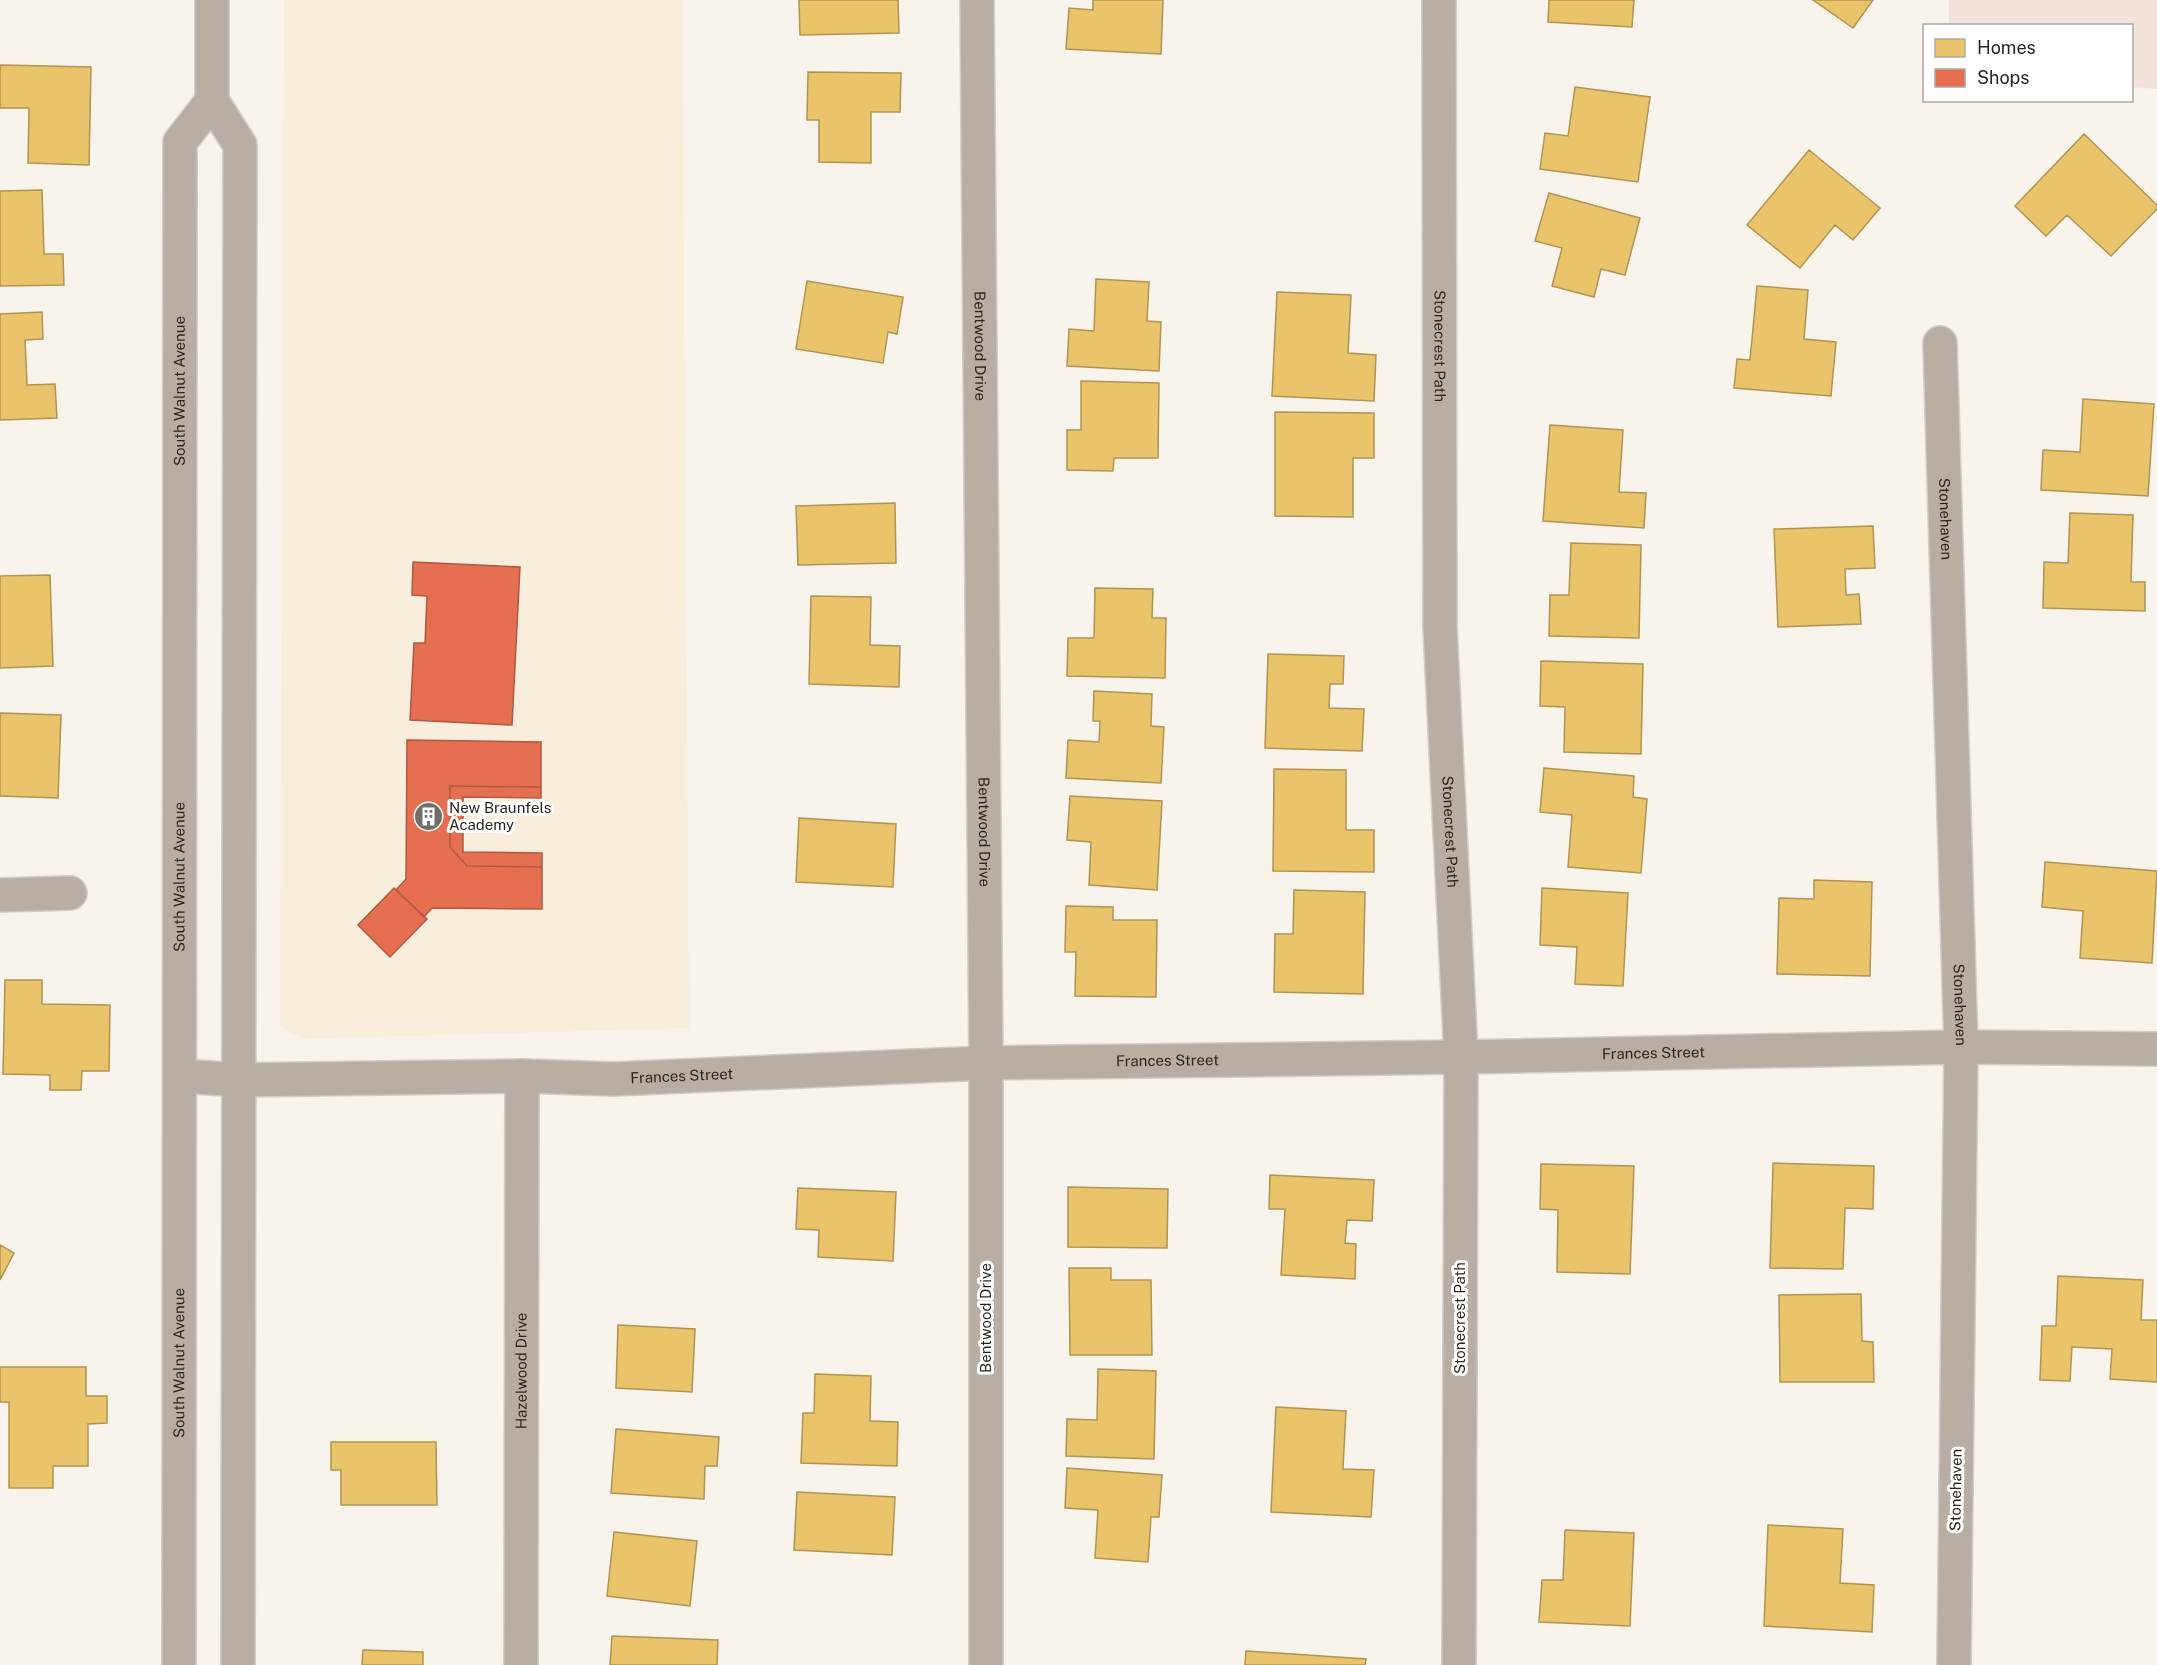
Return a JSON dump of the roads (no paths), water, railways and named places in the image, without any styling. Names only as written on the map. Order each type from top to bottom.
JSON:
[{"type":"street","points":[[212,0],[212,101],[240,145],[241,1080],[238,1665]]},
{"type":"street","name":"Bentwood Drive","points":[[976,0],[986,1063],[986,1665]]},
{"type":"street","name":"Stonecrest Path","points":[[1439,0],[1440,627],[1461,1058],[1459,1665]]},
{"type":"street","name":"South Walnut Avenue","points":[[179,1665],[180,142],[212,101]]},
{"type":"street","name":"Stonehaven","points":[[1940,343],[1961,1047],[1954,1665]]},
{"type":"street","points":[[0,895],[70,893]]},
{"type":"street","name":"Frances Street","points":[[180,1076],[241,1080],[522,1076],[614,1079],[986,1063],[1461,1058],[1961,1047],[2157,1049]]},
{"type":"street","name":"Hazelwood Drive","points":[[521,1665],[522,1076]]},
{"type":"place","name":"New Braunfels Academy","points":[[428,817]]}]
